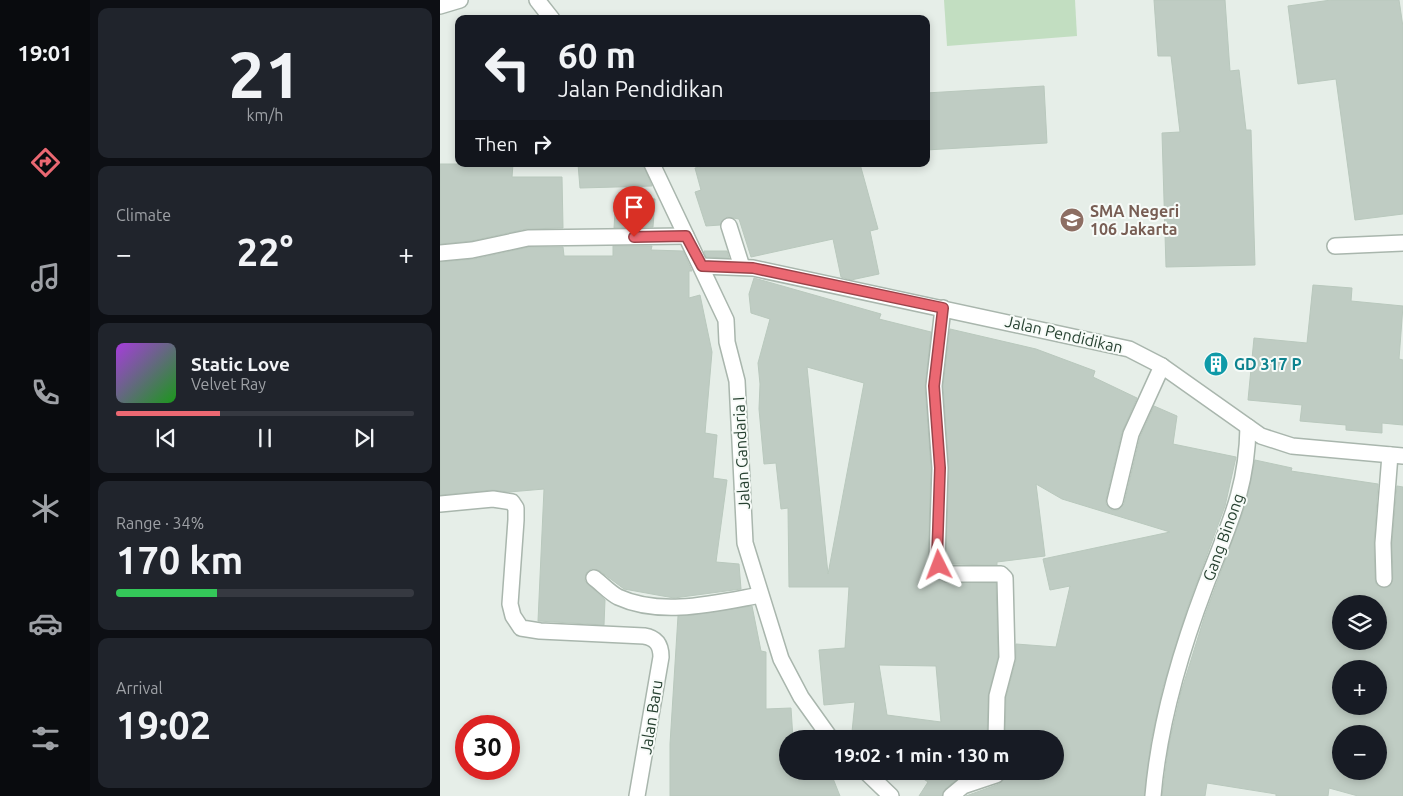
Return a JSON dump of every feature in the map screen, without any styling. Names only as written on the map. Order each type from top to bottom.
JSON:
[{"type":"street","points":[[440,6],[460,0]]},
{"type":"street","points":[[536,0],[549,15]]},
{"type":"street","name":"Jalan Gandaria I","points":[[653,167],[726,320],[727,342],[737,381],[745,543],[781,659],[801,697],[825,730]]},
{"type":"street","points":[[728,226],[742,267]]},
{"type":"street","points":[[440,253],[472,250],[528,238],[686,236]]},
{"type":"street","points":[[1335,246],[1403,243]]},
{"type":"street","name":"Jalan Pendidikan","points":[[702,266],[742,267],[1129,348],[1162,366],[1261,436],[1292,446],[1396,456]]},
{"type":"street","points":[[943,308],[934,386],[940,468],[937,559],[945,573],[1001,574],[1006,578],[1007,658],[1004,676],[997,696],[996,730]]},
{"type":"street","points":[[1115,501],[1131,434],[1162,366]]},
{"type":"street","name":"Gang Binong","points":[[1153,796],[1156,756],[1186,645],[1241,494],[1248,456],[1248,427]]},
{"type":"street","points":[[1384,578],[1383,543],[1396,456]]},
{"type":"street","name":"Jalan Baru","points":[[440,504],[493,499],[512,502],[516,508],[510,604],[513,616],[520,628],[540,631],[644,636],[654,639],[660,647],[660,657],[637,796]]},
{"type":"street","points":[[594,578],[617,597],[639,605],[664,607],[692,605],[760,595]]},
{"type":"street","points":[[873,780],[885,794]]},
{"type":"street","points":[[951,796],[958,789],[982,780]]},
{"type":"green space","points":[[944,0],[1075,0],[1077,36],[947,46]]},
{"type":"building","points":[[1154,0],[1225,0],[1230,71],[1239,70],[1246,130],[1251,130],[1255,265],[1166,267],[1162,133],[1180,132],[1171,56],[1158,56]]},
{"type":"building","points":[[1331,0],[1399,0],[1403,27],[1403,214],[1355,220],[1336,79],[1298,84],[1288,6]]},
{"type":"building","points":[[1044,86],[1047,143],[930,150],[930,93]]},
{"type":"building","points":[[440,164],[455,164],[455,167],[513,167],[512,177],[562,177],[563,228],[526,229],[471,241],[440,244]]},
{"type":"building","points":[[578,167],[644,167],[652,186],[580,188]]},
{"type":"building","points":[[861,167],[878,229],[870,231],[879,274],[851,280],[841,277],[833,239],[751,257],[739,219],[727,217],[720,225],[706,226],[695,192],[701,190],[695,168]]},
{"type":"building","points":[[616,196],[655,199],[653,227],[614,228]]},
{"type":"building","points":[[613,246],[652,246],[651,250],[683,251],[692,271],[689,271],[689,298],[700,295],[712,352],[705,433],[717,435],[713,478],[727,480],[716,562],[739,564],[741,589],[674,598],[624,589],[600,571],[591,569],[586,573],[585,581],[605,600],[604,625],[538,621],[544,489],[509,492],[492,490],[440,495],[440,262],[474,259],[529,247],[563,247],[564,256],[613,256]]},
{"type":"building","points":[[704,251],[727,251],[729,258],[706,257]]},
{"type":"building","points":[[754,278],[881,314],[879,319],[931,332],[925,387],[931,468],[928,559],[934,574],[943,582],[996,583],[998,657],[988,696],[987,730],[852,730],[855,702],[824,705],[819,650],[845,648],[849,587],[789,587],[788,508],[781,509],[776,463],[764,464],[759,409],[760,384],[758,363],[770,319],[751,313],[749,294]],"holes":[[[807,367],[864,383],[828,574]],[[879,665],[936,666],[941,722],[887,715]]]},
{"type":"building","points":[[1313,285],[1352,288],[1351,301],[1403,306],[1399,359],[1403,360],[1403,425],[1382,423],[1382,433],[1346,430],[1346,425],[1300,421],[1302,405],[1248,400],[1254,338],[1307,343]]},
{"type":"building","points":[[950,329],[1036,349],[1095,371],[1093,377],[1137,398],[1122,432],[1106,499],[1106,504],[1112,510],[1118,510],[1124,504],[1140,437],[1154,406],[1177,416],[1173,444],[1236,457],[1225,506],[1187,609],[1163,687],[1151,741],[1144,796],[966,796],[999,784],[1002,780],[1064,780],[1064,730],[1005,730],[1006,697],[1016,660],[1016,644],[1056,647],[1070,586],[1050,590],[1043,559],[1170,532],[1062,499],[1036,484],[1045,556],[997,562],[997,565],[949,564],[946,557],[949,467],[943,386]]},
{"type":"building","points":[[1255,460],[1292,468],[1291,471],[1378,484],[1374,542],[1375,579],[1376,584],[1384,588],[1389,587],[1393,579],[1392,543],[1397,486],[1403,487],[1403,796],[1358,796],[1329,788],[1328,796],[1276,796],[1276,794],[1207,783],[1205,796],[1162,796],[1169,744],[1181,692],[1205,615],[1243,512]]},
{"type":"building","points":[[752,606],[761,651],[766,652],[766,709],[791,708],[792,730],[779,730],[779,780],[834,780],[840,796],[670,796],[670,744],[678,616]]},
{"type":"building","points":[[925,780],[956,780],[945,789],[942,796],[919,796],[928,782]]},
{"type":"place","name":"SMA Negeri 106 Jakarta","points":[[1072,220]]},
{"type":"place","name":"GD 317 P","points":[[1216,364]]},
{"type":"route","points":[[634,237],[686,236],[702,266],[753,268],[943,308],[934,386],[940,468],[937,559],[939,565]]}]
